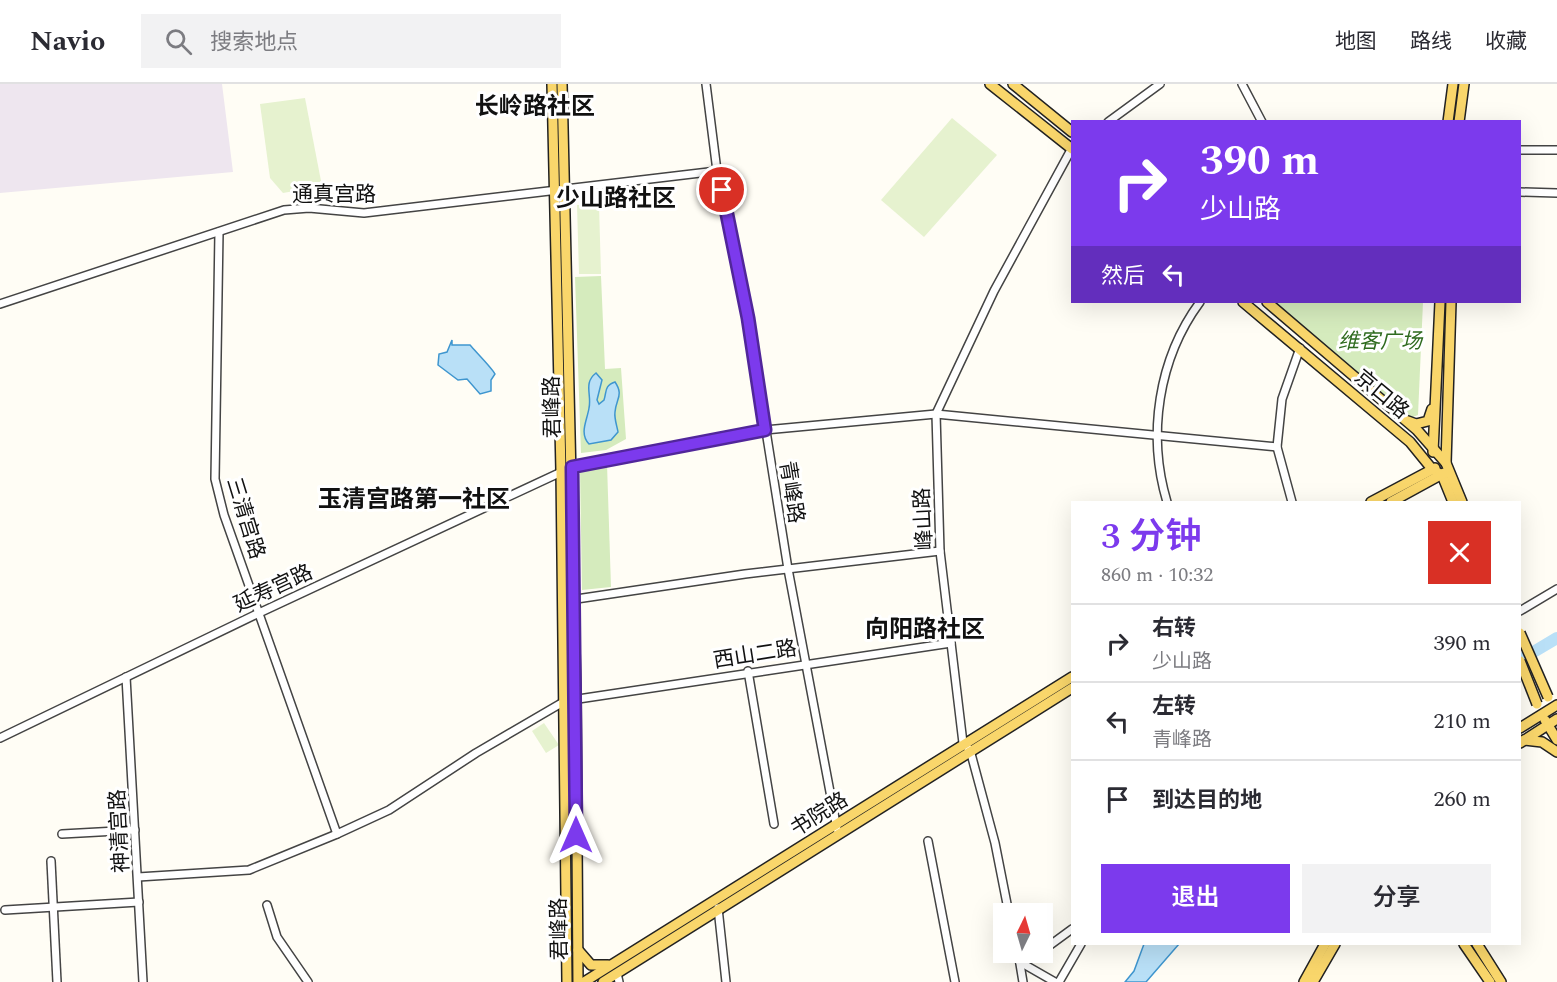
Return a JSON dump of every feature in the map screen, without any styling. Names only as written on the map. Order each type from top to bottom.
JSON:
[{"type":"main road","name":"君峰路","points":[[552,84],[565,700],[567,982]]},
{"type":"main road","name":"君峰路","points":[[562,84],[572,467],[578,982]]},
{"type":"main road","points":[[990,84],[1071,147]]},
{"type":"main road","points":[[1013,84],[1071,131]]},
{"type":"main road","points":[[1448,120],[1453,84]]},
{"type":"main road","points":[[1459,120],[1464,84]]},
{"type":"main road","name":"京口路","points":[[1244,303],[1410,442],[1432,469]]},
{"type":"main road","name":"京口路","points":[[1268,303],[1407,421],[1434,449],[1461,501]]},
{"type":"main road","points":[[1432,469],[1440,303]]},
{"type":"main road","points":[[1445,470],[1451,303]]},
{"type":"main road","points":[[1407,421],[1416,424],[1428,421],[1436,398]]},
{"type":"main road","points":[[1373,501],[1432,469],[1445,470]]},
{"type":"main road","points":[[1393,501],[1445,470]]},
{"type":"main road","name":"京口路","points":[[1445,470],[1453,501]]},
{"type":"main road","points":[[1521,635],[1548,697],[1556,707],[1521,727]]},
{"type":"main road","points":[[1521,664],[1537,704],[1557,740]]},
{"type":"main road","name":"书院路","points":[[584,982],[615,973],[838,835],[1071,678]]},
{"type":"main road","name":"书院路","points":[[603,982],[836,824],[1071,689]]},
{"type":"main road","points":[[1522,741],[1557,719]]},
{"type":"main road","points":[[1522,741],[1542,742],[1557,752]]},
{"type":"main road","points":[[1304,982],[1324,945]]},
{"type":"main road","points":[[1313,982],[1334,945]]},
{"type":"main road","points":[[1465,945],[1490,982]]},
{"type":"main road","points":[[1478,945],[1501,982]]},
{"type":"main road","points":[[577,947],[591,965],[615,973]]},
{"type":"street","name":"青峰路","points":[[706,84],[717,171],[748,318],[788,569],[838,835]]},
{"type":"street","points":[[1111,120],[1160,84]]},
{"type":"street","points":[[1242,84],[1261,120]]},
{"type":"street","name":"峰山路","points":[[1007,903],[995,843],[967,747],[951,643],[940,551],[936,414],[994,291],[1071,150]]},
{"type":"street","points":[[1521,150],[1557,150]]},
{"type":"street","name":"通真宫路","points":[[0,304],[270,214],[300,208],[364,213],[717,171]]},
{"type":"street","points":[[1521,192],[1557,193]]},
{"type":"street","name":"三清宫路","points":[[219,232],[216,479],[224,515],[337,834]]},
{"type":"street","points":[[1167,501],[1155,436],[1168,360],[1199,303]]},
{"type":"street","points":[[1292,501],[1277,447],[1282,399],[1300,348]]},
{"type":"street","name":"延寿宫路","points":[[0,738],[572,467],[765,430],[936,414],[1277,447]]},
{"type":"street","points":[[563,601],[788,569],[940,551]]},
{"type":"street","points":[[1521,610],[1557,589]]},
{"type":"street","name":"西山二路","points":[[565,700],[748,671],[951,643]]},
{"type":"street","points":[[748,671],[774,824]]},
{"type":"street","name":"神清宫路","points":[[126,677],[143,982]]},
{"type":"street","points":[[138,877],[249,870],[337,834],[389,810],[476,753],[565,700]]},
{"type":"street","points":[[62,834],[135,830]]},
{"type":"street","points":[[928,841],[955,982]]},
{"type":"street","points":[[51,861],[57,982]]},
{"type":"street","points":[[5,910],[139,902]]},
{"type":"street","points":[[267,904],[277,937],[308,982]]},
{"type":"street","points":[[718,908],[726,982]]},
{"type":"street","points":[[1053,943],[1071,930]]},
{"type":"street","points":[[1022,963],[1057,982],[1081,945]]},
{"type":"street","points":[[1020,963],[1023,982]]},
{"type":"shaded area","points":[[0,84],[222,84],[233,172],[0,193]]},
{"type":"green space","points":[[305,98],[321,181],[317,187],[283,193],[270,178],[260,104]]},
{"type":"green space","points":[[952,118],[997,155],[924,237],[881,200]]},
{"type":"green space","points":[[577,205],[599,205],[601,274],[579,274]]},
{"type":"green space","points":[[601,276],[605,369],[621,368],[626,439],[606,450],[581,453],[575,277]]},
{"type":"green space","name":"维客广场","points":[[1276,303],[1423,303],[1418,415],[1408,419]]},
{"type":"green space","points":[[607,464],[611,587],[582,590],[580,469]]},
{"type":"green space","points":[[544,723],[559,745],[546,753],[532,731]]},
{"type":"water","points":[[452,340],[452,345],[470,345],[493,371],[495,374],[491,380],[491,391],[480,394],[467,379],[458,380],[438,365],[439,354],[447,352]]},
{"type":"water","points":[[596,373],[602,380],[597,400],[599,404],[604,400],[609,385],[615,382],[618,386],[615,419],[618,432],[611,440],[589,444],[584,436],[584,427],[590,403],[589,385]]},
{"type":"water","points":[[1144,945],[1178,945],[1146,982],[1125,982],[1134,971]]},
{"type":"waterway","points":[[1521,659],[1557,638]]},
{"type":"district","name":"长岭路社区","points":[[535,106]]},
{"type":"district","name":"少山路社区","points":[[616,198]]},
{"type":"district","name":"玉清宫路第一社区","points":[[414,499]]},
{"type":"district","name":"向阳路社区","points":[[925,629]]},
{"type":"route","points":[[576,835],[572,467],[765,430],[748,318],[722,190]]}]
